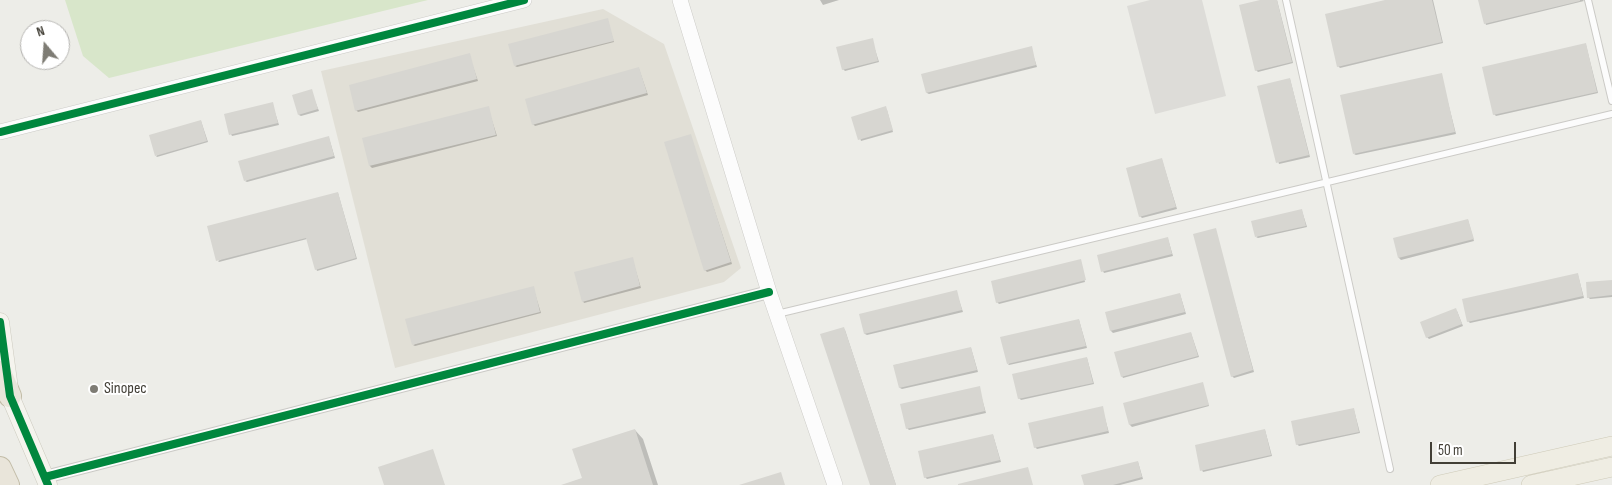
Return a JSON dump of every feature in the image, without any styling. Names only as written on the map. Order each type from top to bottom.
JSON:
[{"type":"highway","points":[[0,372],[10,396]]},
{"type":"highway","points":[[0,468],[8,485]]},
{"type":"main road","points":[[0,322],[10,396],[47,481]]},
{"type":"main road","points":[[1535,477],[1612,446]]},
{"type":"main road","points":[[1440,485],[1535,477],[1612,467]]},
{"type":"street","points":[[0,132],[524,0]]},
{"type":"street","points":[[680,0],[769,292],[835,485]]},
{"type":"street","points":[[47,481],[769,292]]},
{"type":"lane","points":[[1286,0],[1390,469]]},
{"type":"lane","points":[[1588,0],[1612,101]]},
{"type":"lane","points":[[777,314],[1612,114]]},
{"type":"shaded area","points":[[1150,0],[1202,0],[1226,96],[1155,114],[1127,6]]},
{"type":"shaded area","points":[[603,9],[664,44],[741,268],[724,282],[395,368],[321,71]]},
{"type":"green space","points":[[65,0],[428,0],[109,78],[83,56]]},
{"type":"building","points":[[1260,0],[1277,0],[1292,62],[1255,71],[1239,5]]},
{"type":"building","points":[[1385,0],[1432,0],[1442,42],[1337,67],[1325,14]]},
{"type":"building","points":[[1478,0],[1580,0],[1580,1],[1484,24]]},
{"type":"building","points":[[608,18],[614,41],[514,66],[508,44]]},
{"type":"building","points":[[873,38],[878,61],[842,70],[836,47]]},
{"type":"building","points":[[1586,43],[1597,92],[1493,115],[1482,67]]},
{"type":"building","points":[[1032,46],[1036,65],[926,93],[921,74]]},
{"type":"building","points":[[470,53],[477,79],[355,111],[349,85]]},
{"type":"building","points":[[639,67],[647,93],[532,125],[525,99]]},
{"type":"building","points":[[1442,73],[1455,132],[1353,154],[1340,95]]},
{"type":"building","points":[[1290,78],[1309,155],[1276,163],[1257,86]]},
{"type":"building","points":[[312,89],[318,109],[298,115],[292,95]]},
{"type":"building","points":[[273,102],[278,123],[229,135],[224,114]]},
{"type":"building","points":[[489,106],[496,135],[369,166],[362,138]]},
{"type":"building","points":[[886,106],[893,130],[858,140],[851,117]]},
{"type":"building","points":[[201,120],[207,141],[155,156],[149,135]]},
{"type":"building","points":[[691,134],[731,262],[704,271],[664,142]]},
{"type":"building","points":[[329,136],[334,156],[244,181],[238,161]]},
{"type":"building","points":[[1162,158],[1176,207],[1139,217],[1126,168]]},
{"type":"building","points":[[338,192],[356,258],[315,270],[306,238],[216,261],[207,226]]},
{"type":"building","points":[[1302,209],[1306,226],[1255,237],[1251,221]]},
{"type":"building","points":[[1468,219],[1474,239],[1398,258],[1393,238]]},
{"type":"building","points":[[1216,228],[1253,370],[1231,377],[1193,234]]},
{"type":"building","points":[[1168,237],[1172,254],[1101,272],[1097,255]]},
{"type":"building","points":[[633,257],[640,286],[582,302],[574,272]]},
{"type":"building","points":[[1081,259],[1086,280],[996,303],[991,281]]},
{"type":"building","points":[[1578,273],[1583,296],[1467,322],[1462,299]]},
{"type":"building","points":[[1612,280],[1612,295],[1587,298],[1586,282]]},
{"type":"building","points":[[534,286],[540,312],[412,345],[405,319]]},
{"type":"building","points":[[957,290],[962,310],[864,334],[859,314]]},
{"type":"building","points":[[1180,293],[1185,312],[1110,331],[1105,312]]},
{"type":"building","points":[[1456,308],[1462,324],[1426,338],[1420,322]]},
{"type":"building","points":[[1079,319],[1086,346],[1007,364],[1000,337]]},
{"type":"building","points":[[844,327],[896,485],[870,485],[820,334]]},
{"type":"building","points":[[1191,332],[1198,356],[1121,377],[1114,352]]},
{"type":"building","points":[[971,347],[977,370],[899,388],[893,365]]},
{"type":"building","points":[[1087,357],[1093,383],[1018,399],[1012,374]]},
{"type":"building","points":[[1203,382],[1209,405],[1129,425],[1123,403]]},
{"type":"building","points":[[980,386],[985,411],[906,429],[900,404]]},
{"type":"building","points":[[1103,406],[1108,431],[1034,448],[1028,423]]},
{"type":"building","points":[[1354,408],[1359,432],[1296,445],[1291,421]]},
{"type":"building","points":[[635,429],[653,485],[561,485],[582,478],[572,449]]},
{"type":"building","points":[[1265,429],[1271,455],[1200,471],[1195,445]]},
{"type":"building","points":[[993,434],[1000,460],[924,478],[918,451]]},
{"type":"building","points":[[433,449],[445,485],[384,485],[378,467]]},
{"type":"building","points":[[1138,461],[1142,477],[1113,485],[1084,485],[1081,475]]},
{"type":"building","points":[[1028,467],[1033,485],[958,485],[958,484]]},
{"type":"building","points":[[781,472],[785,485],[739,485]]},
{"type":"cycle path","points":[[0,132],[524,0]]},
{"type":"cycle path","points":[[45,477],[769,292]]},
{"type":"cycle path","points":[[0,322],[10,396],[48,485]]},
{"type":"place","name":"Sinopec","points":[[94,389]]}]
